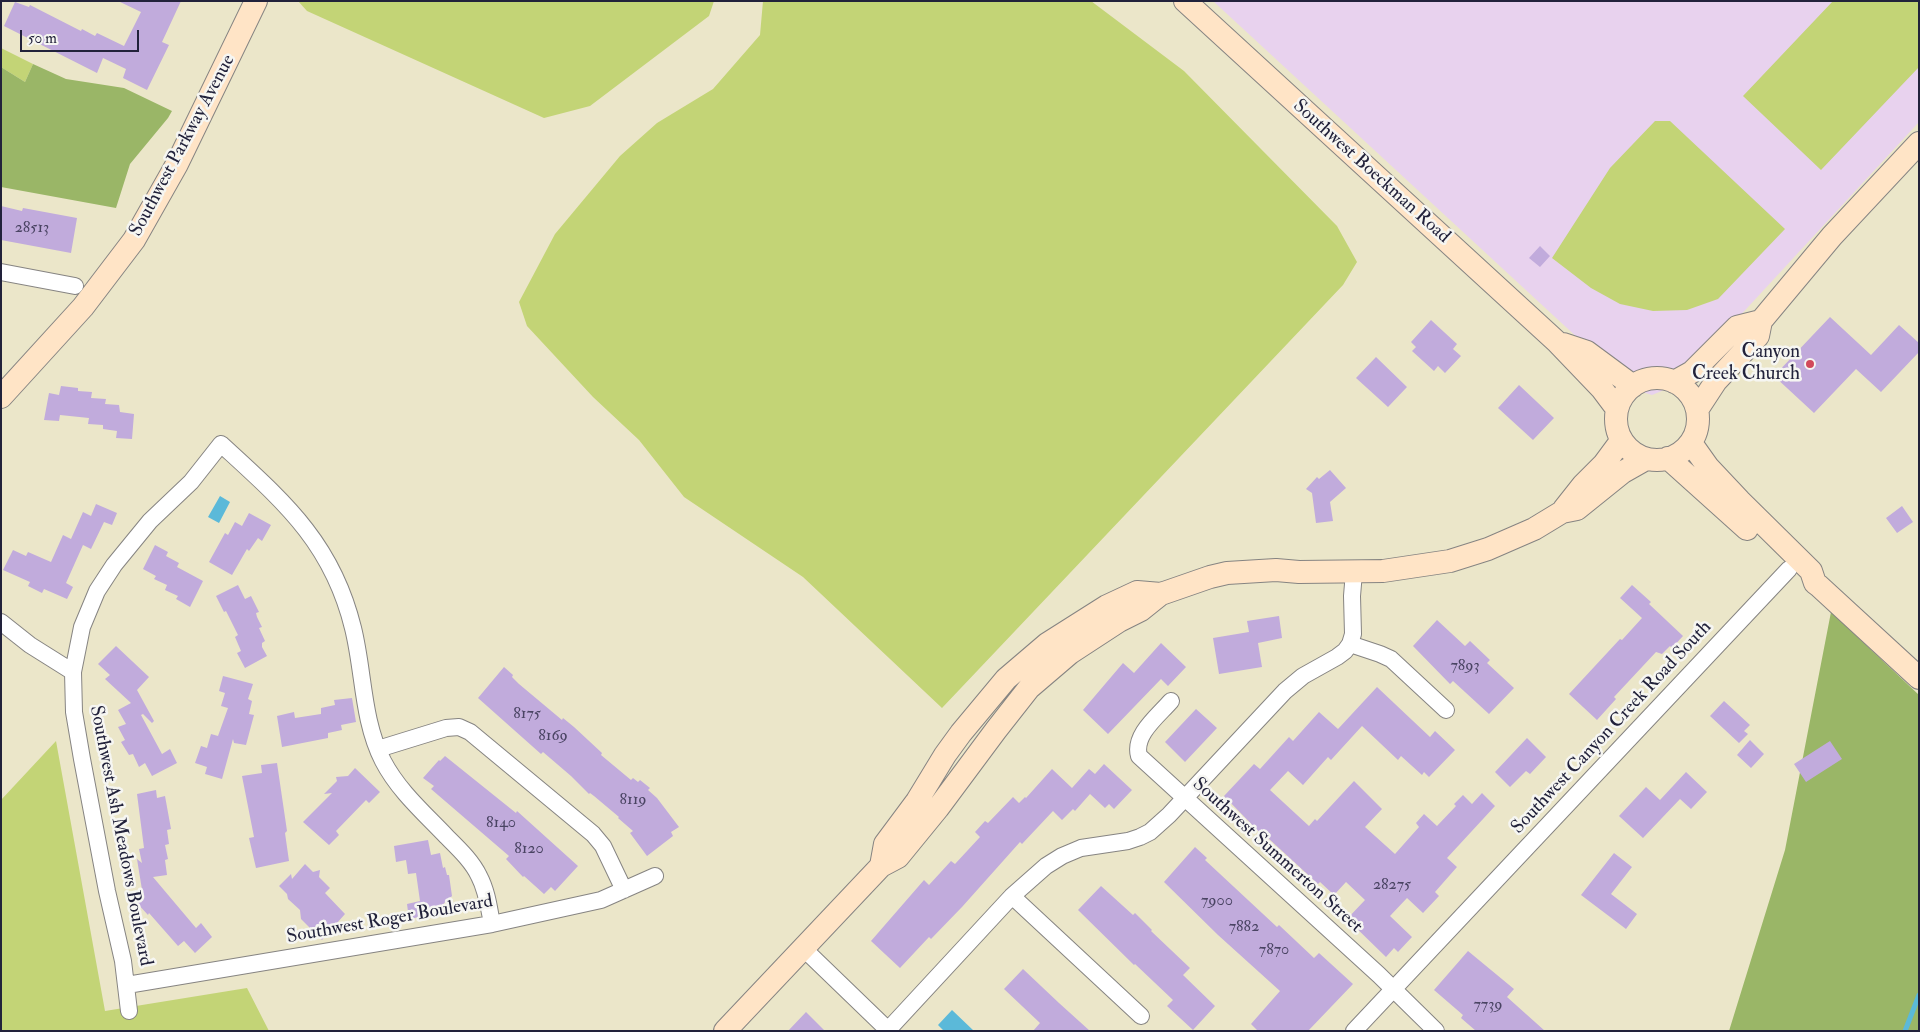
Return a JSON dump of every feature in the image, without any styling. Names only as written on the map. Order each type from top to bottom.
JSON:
[{"type":"main road","name":"Southwest Parkway Avenue","points":[[1,397],[84,307],[134,240],[177,164],[256,1]]},
{"type":"main road","name":"Southwest Boeckman Road","points":[[1185,1],[1557,342],[1602,389],[1617,409]]},
{"type":"main road","points":[[1697,410],[1716,381],[1758,336],[1761,321],[1832,236],[1919,143]]},
{"type":"main road","points":[[1674,382],[1692,372],[1737,327],[1761,321]]},
{"type":"main road","name":"Southwest Boeckman Road","points":[[1557,342],[1587,352],[1633,386]]},
{"type":"main road","points":[[1660,378],[1674,382],[1685,389],[1697,410],[1697,427],[1691,443],[1678,454],[1662,460],[1646,459],[1636,455],[1621,441],[1616,425],[1617,409],[1623,396],[1633,386],[1646,380],[1660,378]]},
{"type":"main road","points":[[1562,512],[1583,485],[1604,464],[1621,441]]},
{"type":"main road","points":[[1691,443],[1696,452],[1721,480],[1811,572],[1815,583]]},
{"type":"main road","points":[[1668,458],[1715,498],[1800,579],[1815,583],[1919,678]]},
{"type":"main road","points":[[725,1031],[881,866],[898,857],[938,808],[1029,688],[1070,653],[1119,621],[1141,610],[1160,594],[1227,573],[1276,570],[1354,572],[1392,570],[1450,561],[1488,549],[1534,529],[1562,512],[1577,509],[1623,472],[1646,459]]},
{"type":"street","points":[[1,272],[75,286]]},
{"type":"street","name":"Southwest Ash Meadows Boulevard","points":[[129,1011],[127,985],[107,891],[74,712],[74,672],[82,627],[98,591],[114,565],[150,521],[191,482],[221,444],[289,508],[321,550],[334,574],[345,600],[353,629],[368,718],[378,749]]},
{"type":"street","name":"Southwest Canyon Creek Road South","points":[[1354,1031],[1789,569]]},
{"type":"street","points":[[803,948],[888,1030],[1030,878],[1062,856],[1082,848],[1128,841],[1150,832],[1285,691],[1303,676],[1345,651],[1350,644],[1353,634],[1352,596],[1354,572]]},
{"type":"street","points":[[1,622],[30,645],[74,672]]},
{"type":"street","points":[[1350,644],[1391,659],[1446,710]]},
{"type":"street","name":"Southwest Summerton Street","points":[[1171,701],[1139,741],[1137,749],[1139,756],[1436,1031]]},
{"type":"street","points":[[492,924],[479,875],[463,853],[407,795],[390,773],[378,749],[446,728],[459,728],[470,732],[593,834],[603,846],[624,890]]},
{"type":"street","name":"Southwest Roger Boulevard","points":[[127,985],[492,924],[600,900],[655,876]]},
{"type":"street","points":[[1012,896],[1141,1016]]},
{"type":"shaded area","points":[[1213,1],[1919,1],[1919,122],[1676,385],[1652,395],[1633,389]]},
{"type":"green space","points":[[298,1],[714,1],[709,16],[590,106],[544,118],[307,11]]},
{"type":"green space","points":[[763,1],[1091,1],[1184,71],[1337,226],[1357,262],[1343,285],[942,708],[803,577],[684,497],[639,440],[593,397],[527,326],[519,302],[555,234],[620,156],[657,123],[713,89],[760,35]]},
{"type":"green space","points":[[1833,1],[1919,1],[1919,67],[1821,170],[1743,96]]},
{"type":"green space","points":[[1,48],[33,64],[25,82],[1,67]]},
{"type":"green space","points":[[33,64],[66,79],[124,88],[172,111],[130,164],[116,208],[1,187],[1,67],[25,82]]},
{"type":"green space","points":[[1655,121],[1670,121],[1785,229],[1718,299],[1687,310],[1653,311],[1620,304],[1591,288],[1552,258],[1610,168]]},
{"type":"green space","points":[[1831,612],[1919,695],[1919,1031],[1729,1031],[1785,850]]},
{"type":"green space","points":[[56,741],[105,1011],[247,988],[269,1031],[1,1031],[1,800]]},
{"type":"water","points":[[220,496],[230,502],[219,523],[208,517]]},
{"type":"water","points":[[952,1010],[974,1031],[944,1031],[938,1025]]},
{"type":"building","points":[[118,1],[181,1],[162,42],[169,45],[147,90],[123,78],[126,69],[103,58],[97,73],[4,26],[15,2],[29,7],[30,5],[81,31],[82,29],[95,36],[97,33],[124,46],[141,12]]},
{"type":"building","points":[[1,206],[22,211],[23,208],[77,218],[71,253],[1,240]]},
{"type":"building","points":[[1540,246],[1550,256],[1540,267],[1529,258]]},
{"type":"building","name":"Canyon Creek Church","points":[[1830,317],[1871,355],[1899,325],[1919,343],[1919,352],[1881,392],[1856,369],[1814,413],[1774,376]]},
{"type":"building","points":[[1431,320],[1457,344],[1453,349],[1461,356],[1445,373],[1438,366],[1434,371],[1412,351],[1416,347],[1411,342]]},
{"type":"building","points":[[1376,357],[1407,387],[1388,407],[1356,378]]},
{"type":"building","points":[[1519,385],[1554,418],[1533,440],[1498,408]]},
{"type":"building","points":[[61,386],[78,388],[78,391],[92,392],[91,398],[106,399],[105,404],[119,405],[120,412],[134,414],[132,439],[116,438],[117,431],[103,429],[103,425],[88,424],[89,418],[60,415],[59,421],[44,420],[49,393],[59,395]]},
{"type":"building","points":[[1330,470],[1346,488],[1330,502],[1333,521],[1316,523],[1312,493],[1306,489],[1317,477],[1319,479]]},
{"type":"building","points":[[96,504],[117,513],[112,525],[104,522],[91,549],[83,545],[66,583],[73,587],[67,599],[44,589],[42,593],[28,586],[30,582],[3,570],[13,550],[26,556],[28,552],[51,562],[63,535],[71,539],[83,512],[91,516]]},
{"type":"building","points":[[1902,506],[1913,522],[1897,533],[1886,518]]},
{"type":"building","points":[[249,513],[271,525],[262,541],[258,538],[249,551],[247,549],[232,575],[209,562],[225,533],[228,535],[235,522],[242,526]]},
{"type":"building","points":[[155,545],[168,552],[166,556],[179,563],[177,567],[203,581],[190,607],[176,599],[178,596],[165,590],[167,585],[154,579],[156,576],[143,569]]},
{"type":"building","points":[[238,585],[245,599],[251,596],[259,612],[256,613],[262,627],[259,628],[265,641],[262,643],[262,647],[267,656],[245,668],[237,653],[241,651],[235,637],[238,635],[216,596]]},
{"type":"building","points":[[1632,585],[1683,636],[1672,648],[1670,646],[1662,654],[1656,652],[1614,697],[1616,699],[1597,720],[1569,694],[1642,618],[1620,598]]},
{"type":"building","points":[[1279,616],[1282,638],[1258,643],[1262,667],[1219,674],[1213,638],[1249,632],[1247,621]]},
{"type":"building","points":[[1437,620],[1465,646],[1470,641],[1490,660],[1487,663],[1514,688],[1489,714],[1453,681],[1450,684],[1413,646]]},
{"type":"building","points":[[1161,643],[1186,667],[1168,686],[1161,679],[1108,734],[1083,710],[1123,663],[1134,673]]},
{"type":"building","points":[[116,646],[149,677],[137,690],[154,721],[152,723],[143,714],[141,715],[162,754],[170,749],[177,763],[152,776],[145,763],[139,767],[133,754],[129,755],[121,742],[125,740],[118,727],[126,724],[118,710],[131,703],[105,679],[110,675],[98,664]]},
{"type":"building","points":[[504,667],[519,684],[562,720],[563,718],[574,727],[602,753],[601,755],[631,780],[633,778],[638,782],[640,780],[650,788],[648,790],[657,798],[679,827],[671,832],[673,836],[647,856],[630,833],[633,831],[619,817],[589,794],[543,752],[541,754],[478,698]]},
{"type":"building","points":[[223,676],[253,684],[248,699],[252,701],[249,714],[254,715],[246,745],[234,743],[233,739],[222,779],[205,774],[207,767],[195,763],[201,746],[207,748],[211,734],[218,736],[228,708],[221,706],[225,693],[219,691]]},
{"type":"building","points":[[1377,687],[1430,737],[1435,731],[1455,750],[1429,777],[1424,772],[1422,775],[1401,756],[1398,760],[1362,726],[1331,760],[1328,757],[1303,785],[1288,771],[1270,790],[1309,826],[1315,819],[1317,821],[1354,781],[1382,809],[1365,827],[1395,854],[1419,827],[1416,823],[1424,814],[1437,826],[1456,806],[1454,804],[1463,795],[1472,804],[1482,793],[1495,806],[1447,858],[1457,867],[1435,892],[1439,896],[1423,913],[1407,898],[1390,916],[1412,937],[1398,952],[1394,948],[1386,957],[1347,919],[1365,900],[1346,882],[1334,895],[1320,882],[1318,884],[1268,838],[1267,840],[1224,796],[1254,764],[1260,769],[1289,737],[1293,741],[1319,712],[1338,729]]},
{"type":"building","points":[[352,698],[356,722],[341,725],[342,730],[328,733],[328,738],[282,747],[277,716],[294,712],[295,718],[321,714],[321,708],[335,705],[334,700]]},
{"type":"building","points":[[1724,701],[1750,725],[1744,731],[1748,734],[1739,743],[1710,716]]},
{"type":"building","points":[[1196,709],[1217,728],[1185,762],[1165,742]]},
{"type":"building","points":[[1527,738],[1546,757],[1530,774],[1526,771],[1510,787],[1495,772]]},
{"type":"building","points":[[1750,740],[1764,754],[1751,768],[1737,755]]},
{"type":"building","points":[[1830,741],[1842,759],[1806,782],[1794,764]]},
{"type":"building","points":[[445,756],[516,813],[517,811],[578,866],[555,891],[551,887],[544,894],[523,877],[506,859],[509,856],[431,789],[434,786],[423,778]]},
{"type":"building","points":[[277,763],[287,831],[285,833],[289,861],[256,868],[249,838],[254,837],[242,776],[262,773],[261,765]]},
{"type":"building","points":[[1104,764],[1132,790],[1114,809],[1109,804],[1105,808],[1090,794],[1075,811],[1073,809],[1062,820],[1053,811],[1022,844],[1020,842],[962,907],[931,939],[929,937],[900,968],[871,941],[924,880],[929,885],[951,861],[955,864],[980,837],[975,832],[985,821],[988,823],[1013,797],[1019,803],[1026,798],[1052,769],[1072,788],[1089,769],[1095,774]]},
{"type":"building","points":[[355,768],[380,792],[369,803],[366,800],[336,831],[339,835],[329,845],[303,822],[332,793],[324,794],[337,781],[336,777],[348,776]]},
{"type":"building","points":[[1686,772],[1707,792],[1691,809],[1680,799],[1643,838],[1619,816],[1646,787],[1660,800]]},
{"type":"building","points":[[156,790],[157,798],[165,796],[171,829],[167,830],[169,844],[165,845],[168,859],[165,860],[167,875],[153,877],[196,928],[201,923],[212,937],[195,953],[184,941],[178,946],[149,913],[148,915],[136,902],[143,896],[137,859],[142,863],[139,849],[144,848],[137,794]]},
{"type":"building","points":[[428,840],[431,855],[440,853],[443,868],[445,867],[447,875],[449,875],[452,896],[441,906],[442,913],[409,919],[407,904],[420,901],[416,873],[408,874],[406,860],[396,862],[394,846]]},
{"type":"building","points":[[1195,847],[1207,858],[1205,860],[1277,927],[1279,925],[1314,958],[1319,953],[1353,984],[1308,1031],[1258,1031],[1251,1024],[1280,991],[1218,935],[1164,882]]},
{"type":"building","points":[[1614,853],[1632,867],[1611,894],[1637,914],[1626,929],[1581,895]]},
{"type":"building","points":[[305,864],[313,872],[320,870],[319,877],[330,888],[325,893],[345,914],[322,940],[301,919],[300,910],[288,899],[287,894],[279,886],[291,874],[292,879]]},
{"type":"building","points":[[1101,886],[1133,915],[1135,913],[1190,968],[1183,975],[1215,1006],[1193,1030],[1167,1006],[1173,1000],[1078,910]]},
{"type":"building","points":[[1468,951],[1514,989],[1507,997],[1545,1031],[1476,1031],[1461,1018],[1463,1015],[1434,990]]},
{"type":"building","points":[[1023,969],[1090,1031],[1033,1031],[1040,1023],[1004,989]]},
{"type":"building","points":[[806,1012],[825,1031],[788,1031]]},
{"type":"waterway","points":[[1905,1031],[1919,995]]},
{"type":"place","name":"Canyon Creek Church","points":[[1810,364]]}]
